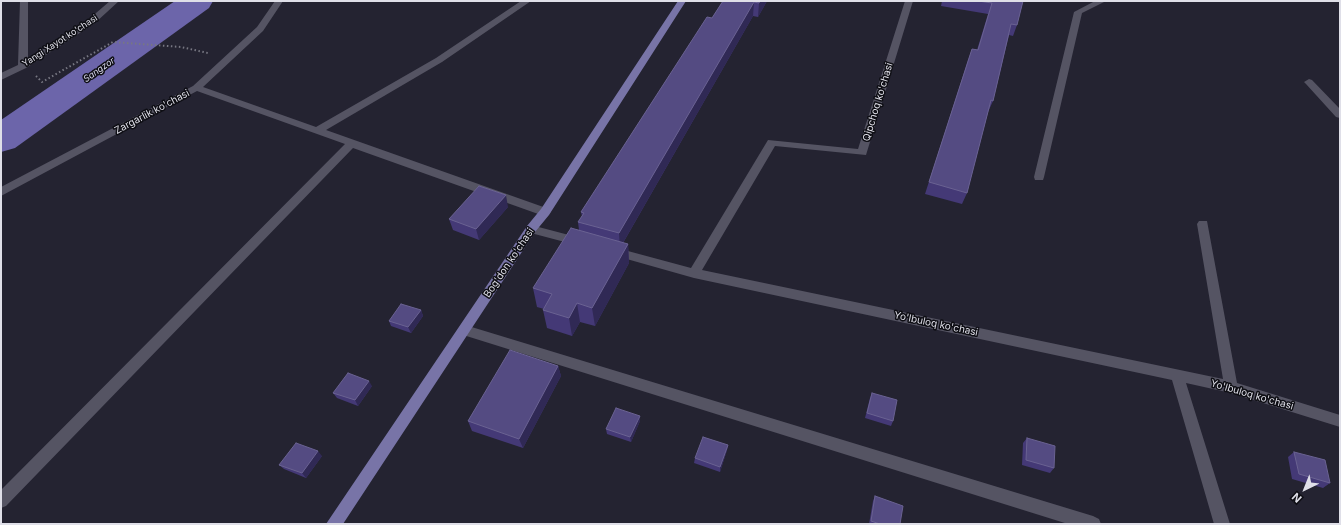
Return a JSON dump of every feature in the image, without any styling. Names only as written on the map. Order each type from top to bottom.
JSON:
[{"type":"main road","name":"Bog'don ko'chasi","points":[[334,524],[465,330],[531,229],[545,212],[682,1]]},
{"type":"street","points":[[23,66],[24,1]]},
{"type":"street","name":"Yangi Xayot ko'chasi","points":[[1,77],[23,66],[92,21],[115,1]]},
{"type":"street","name":"Zargarlik ko'chasi","points":[[1,192],[196,88],[260,28],[279,1]]},
{"type":"street","points":[[317,131],[439,60],[527,1]]},
{"type":"street","name":"Qipchoq ko'chasi","points":[[694,273],[772,142],[862,153],[909,1]]},
{"type":"street","points":[[1040,177],[1078,12],[1102,1]]},
{"type":"street","points":[[1309,82],[1340,115]]},
{"type":"street","points":[[196,88],[545,212]]},
{"type":"street","points":[[1,501],[352,143]]},
{"type":"street","points":[[1203,224],[1231,387]]},
{"type":"street","name":"Yo'lbuloq ko'chasi","points":[[531,229],[694,273],[1231,387],[1340,421]]},
{"type":"street","points":[[465,330],[1093,524]]},
{"type":"street","points":[[1177,375],[1222,524]]},
{"type":"path","points":[[23,66],[42,82],[113,42],[180,47],[229,58]]},
{"type":"building","points":[[723,1],[760,1],[759,3],[754,2],[619,233],[578,222],[584,213],[581,212],[707,17],[712,18]]},
{"type":"building","points":[[978,1],[1023,1],[1017,25],[1011,24],[993,101],[991,100],[967,193],[929,182],[972,49],[978,50],[992,3]]},
{"type":"building","points":[[479,186],[506,195],[476,229],[449,219]]},
{"type":"building","points":[[571,228],[628,244],[592,308],[577,303],[569,318],[543,310],[552,294],[533,288]]},
{"type":"building","points":[[401,304],[421,310],[408,327],[389,321]]},
{"type":"building","points":[[510,350],[558,366],[519,439],[468,421]]},
{"type":"building","points":[[348,373],[369,381],[355,400],[333,393]]},
{"type":"building","points":[[872,393],[897,400],[893,421],[867,413]]},
{"type":"building","points":[[616,408],[640,416],[630,437],[606,429]]},
{"type":"building","points":[[703,437],[728,445],[720,467],[695,458]]},
{"type":"building","points":[[1027,438],[1055,446],[1054,468],[1026,460]]},
{"type":"building","points":[[296,443],[318,451],[302,473],[279,465]]},
{"type":"building","points":[[1294,452],[1325,460],[1330,483],[1299,474]]},
{"type":"building","points":[[875,496],[903,506],[900,524],[880,524],[871,521]]},
{"type":"waterway","name":"Sangzor","points":[[1,139],[197,1]]}]
